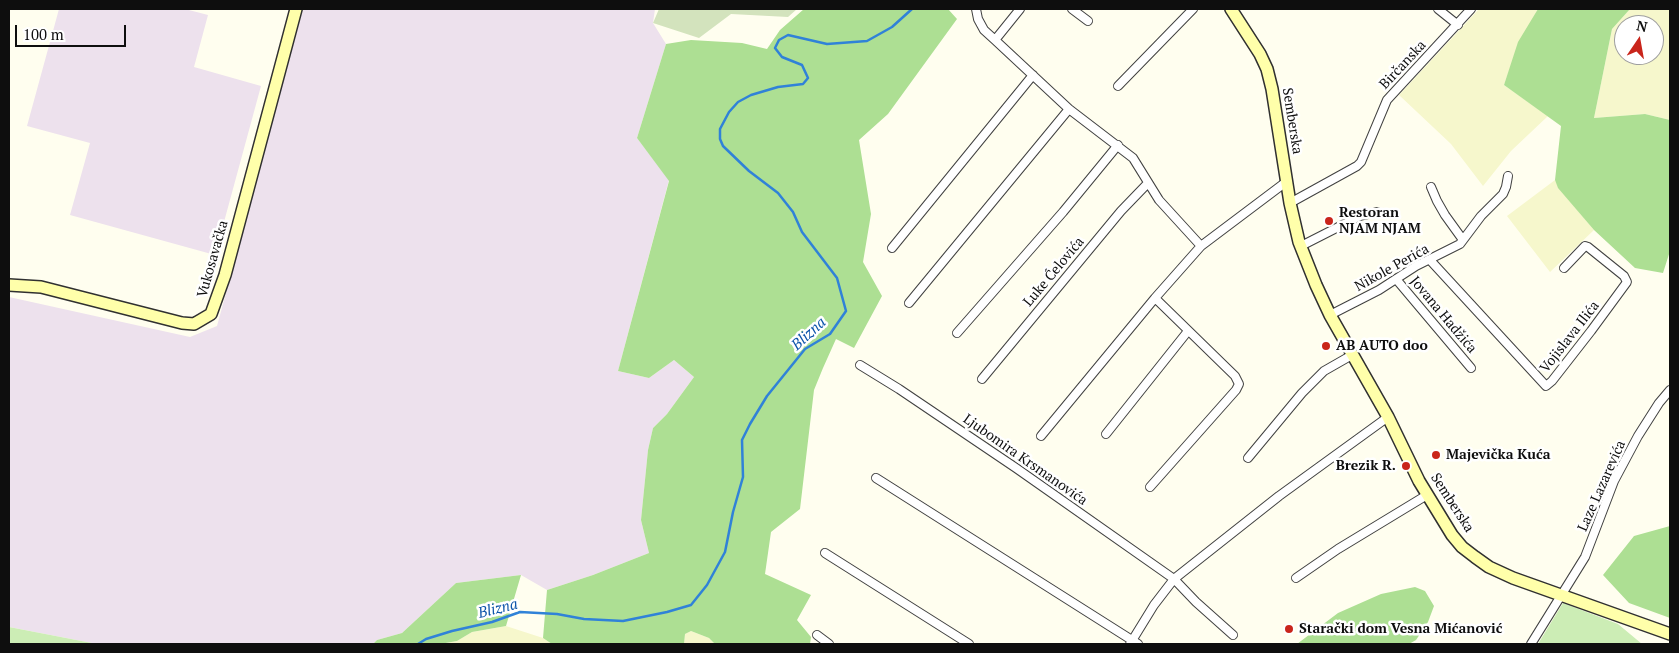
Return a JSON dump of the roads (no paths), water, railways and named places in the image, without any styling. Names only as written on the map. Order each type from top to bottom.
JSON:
[{"type":"main road","name":"Vukosavačka","points":[[9,285],[41,287],[182,323],[194,324],[211,314],[225,275],[296,9]]},
{"type":"main road","name":"Semberska","points":[[1230,9],[1260,54],[1267,70],[1272,89],[1290,203],[1301,246],[1330,315],[1388,418],[1427,495],[1452,535],[1462,547],[1489,567],[1513,578],[1670,634]]},
{"type":"street","points":[[976,9],[978,19],[984,30],[1069,109],[1133,158],[1159,200],[1201,246]]},
{"type":"street","points":[[995,40],[1020,9]]},
{"type":"street","points":[[1072,9],[1088,21]]},
{"type":"street","points":[[1118,86],[1193,9]]},
{"type":"street","points":[[1438,9],[1458,25]]},
{"type":"street","name":"Birčanska","points":[[1290,203],[1361,162],[1387,100],[1471,9]]},
{"type":"street","points":[[892,248],[1033,75]]},
{"type":"street","points":[[909,303],[1069,109]]},
{"type":"street","points":[[957,333],[1118,146]]},
{"type":"street","name":"Nikole Perića","points":[[1330,315],[1379,290],[1416,266],[1451,250],[1463,240],[1481,216],[1503,194],[1508,176]]},
{"type":"street","points":[[1041,436],[1155,298],[1201,246],[1286,182]]},
{"type":"street","name":"Luke Ćelovića","points":[[982,379],[1121,211],[1148,183]]},
{"type":"street","points":[[1431,187],[1445,215],[1463,240]]},
{"type":"street","points":[[1301,246],[1360,216],[1377,212]]},
{"type":"street","name":"Vojislava Ilića","points":[[1430,260],[1546,386],[1591,332],[1627,282],[1624,276],[1585,246],[1564,268]]},
{"type":"street","name":"Jovana Hadžića","points":[[1396,279],[1471,368]]},
{"type":"street","points":[[1150,487],[1236,390],[1239,384],[1236,376],[1155,298]]},
{"type":"street","points":[[1106,434],[1188,330]]},
{"type":"street","points":[[1248,458],[1302,393],[1324,371],[1352,355]]},
{"type":"street","name":"Ljubomira Krsmanovića","points":[[860,364],[1016,468],[1174,579],[1196,602],[1234,635]]},
{"type":"street","name":"Laze Lazarevića","points":[[1532,644],[1585,557],[1614,481],[1638,436],[1658,403],[1670,390]]},
{"type":"street","points":[[876,478],[1134,643],[1154,605],[1174,579],[1279,496],[1388,418]]},
{"type":"street","points":[[1296,578],[1338,548],[1427,495]]},
{"type":"street","points":[[825,553],[969,644]]},
{"type":"street","points":[[816,635],[829,644]]},
{"type":"waterway","name":"Blizna","points":[[418,644],[426,639],[492,622],[520,612],[623,621],[691,605],[707,585],[725,552],[733,512],[743,477],[742,440],[750,424],[767,396],[805,349],[830,334],[846,311],[837,278],[802,232],[793,212],[778,193],[749,171],[723,146],[720,139],[720,129],[729,112],[738,102],[751,95],[778,87],[803,84],[808,78],[802,65],[782,57],[775,48],[779,40],[788,35],[827,44],[867,41],[892,27],[912,9]]},
{"type":"place","name":"Restoran NJAM NJAM","points":[[1329,221]]},
{"type":"place","name":"AB AUTO doo","points":[[1326,346]]},
{"type":"place","name":"Majevička Kuća","points":[[1436,455]]},
{"type":"place","name":"Brezik R.","points":[[1406,466]]},
{"type":"place","name":"Starački dom Vesna Mićanović","points":[[1289,629]]}]
